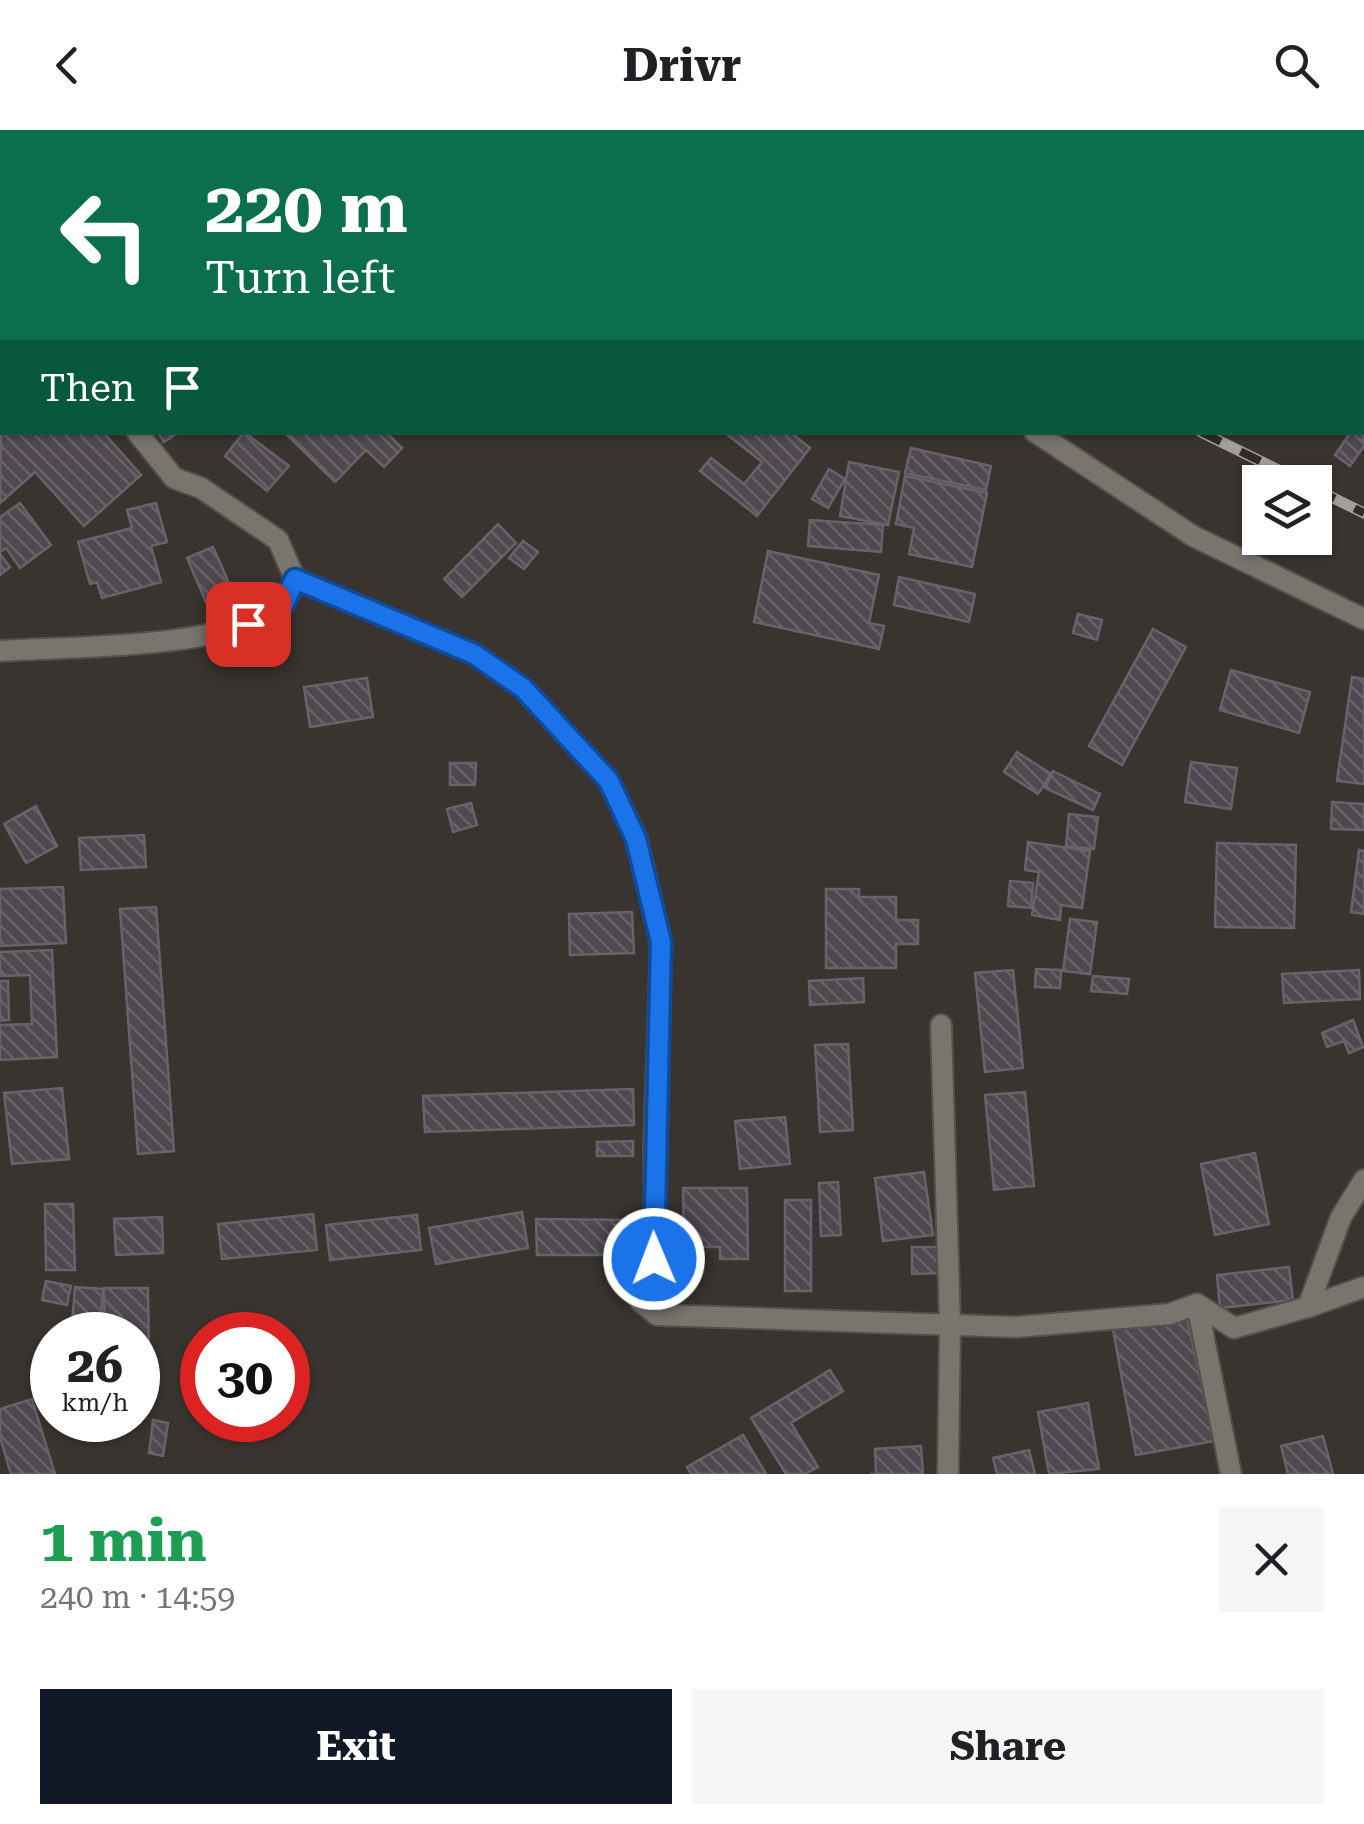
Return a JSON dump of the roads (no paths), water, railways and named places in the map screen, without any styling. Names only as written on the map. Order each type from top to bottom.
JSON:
[{"type":"street","points":[[139,435],[174,478],[201,488],[278,540],[295,579],[474,654],[523,688],[609,781],[636,839],[661,942],[654,1152],[656,1284],[640,1300],[657,1315],[1035,1326],[1170,1314],[1198,1304]]},
{"type":"street","points":[[1040,435],[1193,536],[1364,619]]},
{"type":"street","points":[[0,651],[198,636],[248,624],[284,604],[295,579]]},
{"type":"street","points":[[941,1024],[950,1324],[948,1474]]},
{"type":"street","points":[[1308,1308],[1341,1217],[1364,1180]]},
{"type":"street","points":[[1198,1304],[1234,1328],[1308,1308],[1364,1287]]},
{"type":"street","points":[[1198,1304],[1231,1474]]},
{"type":"railway","points":[[1207,435],[1268,465]]},
{"type":"railway","points":[[1332,497],[1364,513]]}]
